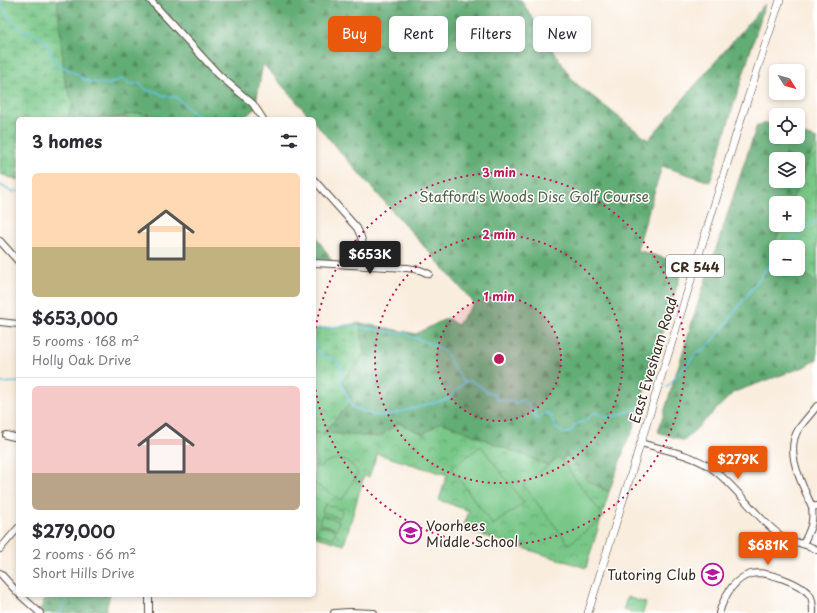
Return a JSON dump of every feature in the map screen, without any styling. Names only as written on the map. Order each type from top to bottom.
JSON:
[{"type":"main road","name":"East Evesham Road","points":[[588,613],[740,122],[780,0]]},
{"type":"street","points":[[150,0],[219,74],[252,104],[262,117]]},
{"type":"street","points":[[316,182],[357,228],[362,236],[365,266]]},
{"type":"street","points":[[0,241],[16,259]]},
{"type":"street","points":[[316,263],[407,268],[420,270],[429,274]]},
{"type":"street","points":[[0,322],[16,324]]},
{"type":"street","points":[[803,544],[811,528],[814,507],[795,464],[792,446],[798,430],[817,406]]},
{"type":"street","points":[[6,435],[16,438]]},
{"type":"street","points":[[641,443],[681,454],[699,461],[727,482],[781,536],[817,550]]},
{"type":"street","points":[[0,549],[16,530]]},
{"type":"street","points":[[0,573],[16,591]]},
{"type":"street","points":[[719,613],[723,600],[731,588],[737,582],[751,574],[776,577],[801,587],[811,596],[813,613]]},
{"type":"street","points":[[22,597],[40,613]]},
{"type":"street","points":[[149,597],[149,613]]},
{"type":"street","points":[[334,613],[374,613]]},
{"type":"green space","points":[[0,0],[57,0],[65,83],[73,103],[68,117],[16,117],[16,179],[0,174]]},
{"type":"green space","name":"Stafford's Woods Disc Golf Course","points":[[57,0],[521,0],[533,19],[533,52],[554,52],[573,81],[648,140],[765,4],[710,182],[662,166],[637,250],[684,264],[631,435],[629,436],[609,492],[587,481],[568,456],[547,465],[441,422],[423,434],[398,423],[379,437],[323,433],[352,401],[342,381],[364,354],[360,323],[416,334],[447,318],[457,325],[474,303],[316,124],[316,117],[310,117],[263,64],[255,108],[245,117],[155,117],[139,113],[119,117],[68,117],[73,103],[65,83]]},
{"type":"green space","points":[[139,113],[155,117],[119,117]]},
{"type":"green space","points":[[769,124],[769,144],[805,144],[805,135],[817,139],[817,359],[804,367],[734,392],[684,441],[658,432],[698,303],[757,125]]},
{"type":"green space","points":[[817,139],[817,283],[805,274],[805,240],[776,240],[779,232],[805,232],[805,196],[794,196],[797,188],[805,188],[805,169]]},
{"type":"green space","points":[[316,236],[333,263],[316,264]]},
{"type":"green space","points":[[360,323],[364,354],[342,381],[352,401],[323,433],[316,433],[316,330]]},
{"type":"green space","points":[[441,422],[547,465],[568,456],[587,481],[609,492],[586,568],[463,529],[469,511],[439,500],[447,475],[377,454],[369,477],[364,476],[344,545],[316,537],[316,433],[379,437],[398,423],[423,434]]},
{"type":"green space","points":[[481,446],[524,503],[493,525],[451,468]]},
{"type":"green space","points":[[559,457],[604,517],[569,544],[523,485]]},
{"type":"green space","points":[[337,459],[344,460],[354,467],[358,473],[342,500],[316,485],[316,466],[320,467],[326,462]]},
{"type":"green space","points":[[325,504],[342,510],[340,518],[322,512]]},
{"type":"green space","points":[[322,515],[339,521],[337,529],[319,523]]},
{"type":"green space","points":[[318,525],[336,530],[333,538],[316,533]]},
{"type":"green space","points":[[45,597],[109,597],[105,613],[94,609],[92,613],[39,613]]},
{"type":"green space","points":[[627,597],[646,603],[643,613],[634,613],[623,610]]},
{"type":"waterway","points":[[0,1],[9,18],[24,31],[34,33],[46,43],[56,63],[77,74],[83,79],[91,82],[109,84],[122,79],[130,84],[140,84],[148,91],[155,91],[164,96],[176,97],[197,117]]},
{"type":"waterway","points":[[0,185],[12,192],[16,191]]},
{"type":"waterway","points":[[792,240],[817,220]]},
{"type":"waterway","points":[[667,387],[695,354],[703,350],[714,340],[769,265]]},
{"type":"waterway","points":[[316,329],[353,326],[406,334],[437,347],[448,355],[453,367],[462,380],[465,382],[471,381],[483,388],[486,392],[494,394],[498,400],[515,403],[522,400],[524,401],[534,412],[536,419],[545,413],[550,415],[555,427],[565,434],[570,432],[575,425],[584,421],[594,413],[609,417],[628,412],[646,403]]},
{"type":"waterway","points":[[316,349],[321,355],[336,361],[340,365],[342,369],[341,381],[352,407],[373,415],[385,416],[448,399],[465,382]]},
{"type":"waterway","points":[[0,383],[16,382]]},
{"type":"waterway","points":[[60,613],[68,597]]},
{"type":"place","name":"Voorhees Middle School","points":[[411,533]]},
{"type":"place","name":"Tutoring Club","points":[[712,574]]}]
